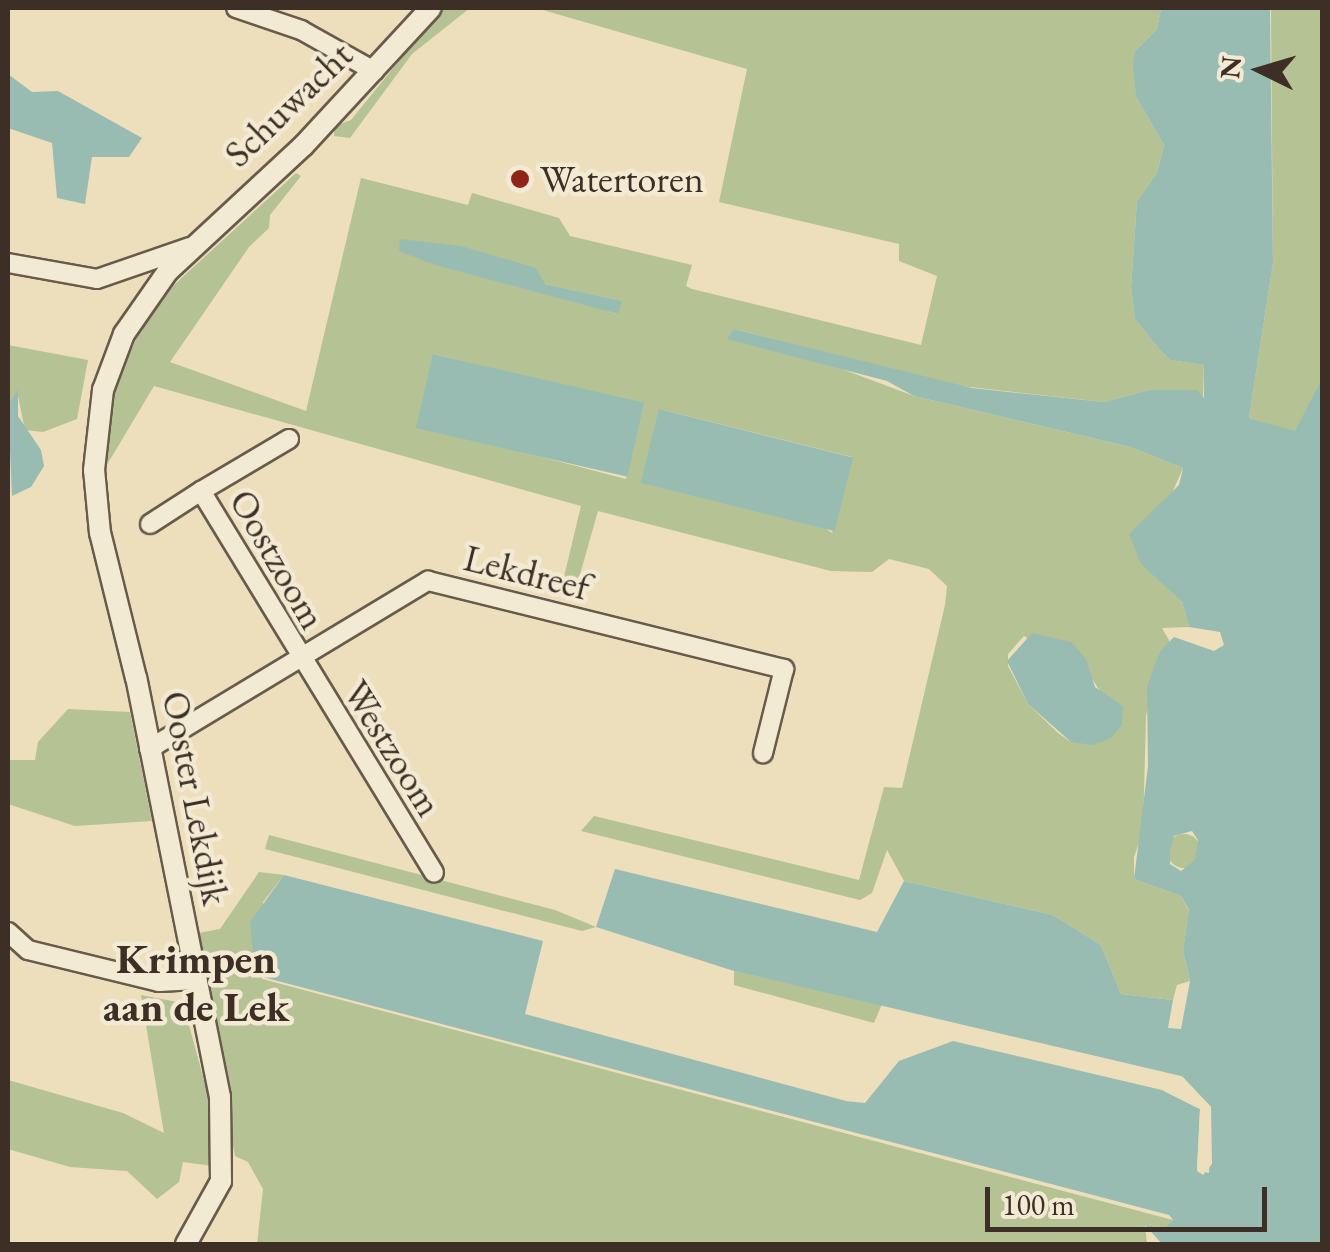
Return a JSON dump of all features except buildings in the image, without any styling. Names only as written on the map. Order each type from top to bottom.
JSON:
[{"type":"street","points":[[236,8],[301,30],[374,71]]},
{"type":"street","name":"Schuwacht","points":[[112,359],[147,295],[190,247],[374,71],[431,8]]},
{"type":"street","name":"Schuwacht","points":[[8,263],[97,280],[190,247]]},
{"type":"street","name":"Ooster Lekdijk","points":[[112,359],[97,430],[100,533],[150,749],[220,1096],[222,1166],[213,1202],[186,1244]]},
{"type":"street","name":"Oostzoom","points":[[150,524],[289,440]]},
{"type":"street","name":"Oostzoom","points":[[201,491],[298,659]]},
{"type":"street","name":"Lekdreef","points":[[150,749],[428,580],[784,670],[763,753]]},
{"type":"street","name":"Westzoom","points":[[298,659],[434,872]]},
{"type":"street","points":[[8,932],[28,950],[159,982],[197,980]]},
{"type":"green space","points":[[442,8],[470,8],[412,54],[350,138],[334,136],[335,126],[351,120]]},
{"type":"green space","points":[[536,8],[1161,8],[1157,29],[1135,51],[1136,97],[1164,145],[1157,173],[1137,201],[1131,288],[1135,319],[1159,349],[1170,360],[1204,365],[1203,398],[1149,390],[1104,402],[952,385],[735,329],[914,396],[1130,447],[1183,468],[1141,563],[1182,602],[1189,627],[1162,628],[1170,642],[1160,651],[1146,716],[1143,830],[1134,857],[1134,879],[1181,896],[1189,911],[1183,950],[1190,981],[1177,985],[1173,1000],[1121,994],[1101,945],[1053,915],[904,881],[887,850],[872,893],[860,900],[581,831],[594,816],[859,880],[884,787],[902,788],[945,605],[947,586],[929,569],[889,559],[872,572],[831,571],[598,511],[575,592],[562,585],[581,506],[154,386],[102,473],[108,404],[150,307],[296,173],[301,176],[270,215],[269,228],[249,247],[170,362],[306,411],[361,178],[468,205],[472,193],[559,218],[570,236],[692,265],[686,286],[692,289],[921,345],[937,276],[899,261],[899,244],[719,202],[747,69]],"holes":[[[545,284],[621,301],[617,314],[534,288]],[[433,354],[644,404],[626,479],[515,450]],[[659,409],[852,457],[832,533]],[[1024,636],[1089,674],[1102,694],[1123,706],[1071,742],[1028,704],[1008,666],[1008,654]]]},
{"type":"green space","points":[[1271,8],[1322,8],[1322,377],[1295,432],[1249,418],[1273,263]]},
{"type":"green space","points":[[8,345],[88,360],[77,419],[43,432],[25,430],[17,391],[8,405]]},
{"type":"green space","points":[[68,709],[130,712],[152,821],[75,826],[8,804],[8,760],[35,760],[38,742]]},
{"type":"green space","points":[[1184,834],[1196,839],[1201,851],[1196,863],[1184,868],[1172,863],[1167,851],[1172,839]]},
{"type":"green space","points":[[269,835],[555,910],[596,927],[582,931],[265,849]]},
{"type":"green space","points":[[259,872],[284,875],[263,902],[262,979],[1173,1220],[1164,1228],[1145,1225],[1147,1244],[257,1244],[263,1189],[248,1162],[235,1156],[193,934],[220,929]]},
{"type":"green space","points":[[734,971],[882,1004],[874,1023],[734,985]]},
{"type":"green space","points":[[141,995],[183,1003],[215,1121],[212,1166],[183,1162],[179,1182],[157,1199],[127,1171],[70,1167],[8,1149],[8,1080],[123,1113],[164,1133]]},
{"type":"water","points":[[1161,8],[1270,8],[1273,263],[1249,418],[1295,431],[1322,377],[1322,1244],[1162,1244],[1145,1225],[1114,1220],[1164,1228],[1173,1220],[1169,1215],[255,975],[250,922],[284,875],[543,941],[525,1014],[846,1101],[865,1103],[899,1061],[953,1041],[1162,1090],[1200,1109],[1197,1170],[1209,1173],[1211,1107],[1181,1076],[734,971],[596,927],[615,869],[877,932],[904,881],[1053,915],[1101,945],[1121,994],[1173,1000],[1168,1028],[1181,1029],[1190,981],[1183,950],[1189,910],[1181,896],[1134,879],[1148,766],[1147,687],[1160,651],[1174,637],[1214,651],[1224,645],[1220,632],[1189,627],[1182,602],[1141,564],[1129,534],[1179,485],[1183,468],[1130,447],[914,396],[887,381],[727,339],[734,329],[972,388],[1104,402],[1149,390],[1197,390],[1204,398],[1204,365],[1170,360],[1159,349],[1135,319],[1131,288],[1137,201],[1157,173],[1164,145],[1136,97],[1133,64],[1135,51],[1157,29]],"holes":[[[1192,831],[1198,840],[1195,860],[1181,871],[1170,864],[1174,836]]]},
{"type":"water","points":[[8,74],[32,92],[58,91],[142,138],[129,157],[92,157],[85,204],[57,198],[52,143],[8,128]]},
{"type":"water","points":[[400,239],[461,246],[536,268],[545,284],[622,301],[618,314],[435,265],[399,251]]},
{"type":"water","points":[[433,354],[644,403],[627,477],[416,428]]},
{"type":"water","points":[[18,389],[18,416],[41,450],[44,466],[31,487],[12,496],[8,405]]},
{"type":"water","points":[[659,409],[853,457],[835,531],[641,483]]},
{"type":"water","points":[[1032,633],[1071,642],[1086,659],[1095,687],[1123,706],[1122,725],[1111,738],[1093,745],[1071,742],[1028,704],[1007,661]]},
{"type":"pier","points":[[1182,1076],[1211,1107],[1212,1164],[1203,1175],[1197,1171],[1200,1109],[1162,1090],[1200,1103],[1180,1088]]},
{"type":"place","name":"Watertoren","points":[[520,179]]},
{"type":"district","name":"Krimpen aan de Lek","points":[[196,983]]}]
